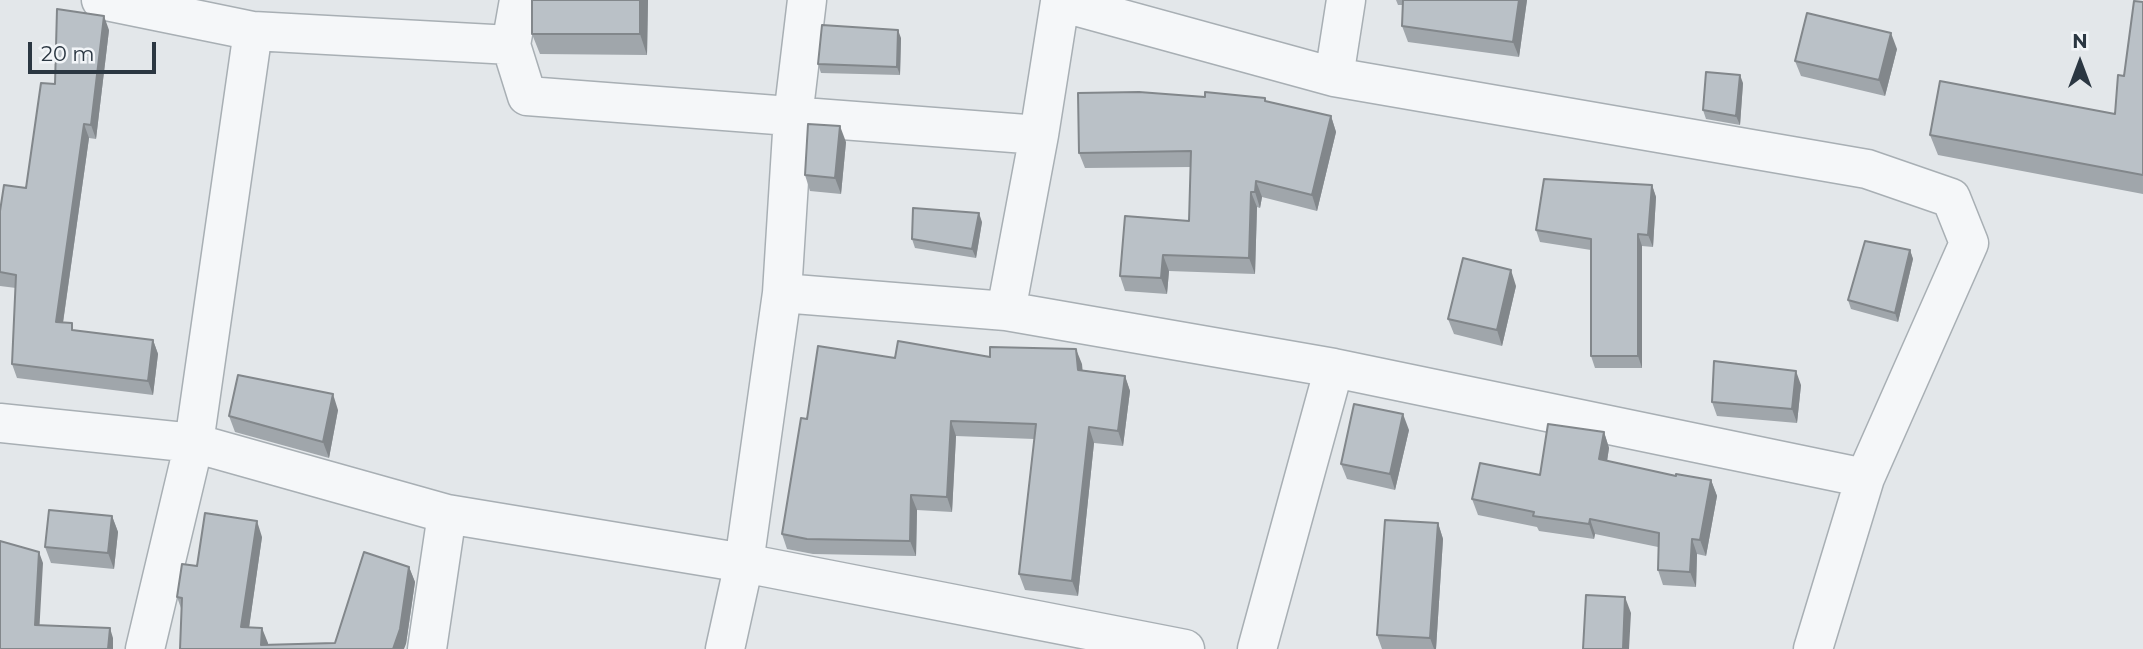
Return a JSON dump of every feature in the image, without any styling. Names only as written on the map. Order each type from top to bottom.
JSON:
[{"type":"street","points":[[101,0],[253,31],[512,45]]},
{"type":"street","points":[[519,0],[512,45],[527,96],[1039,135]]},
{"type":"street","points":[[725,649],[744,563],[782,293],[793,117],[807,0]]},
{"type":"street","points":[[1334,77],[1346,0]]},
{"type":"street","points":[[1006,311],[1039,135],[1060,1],[1334,77],[1867,169],[1951,198],[1969,243],[1865,478],[1813,649]]},
{"type":"street","points":[[145,649],[194,443],[253,31]]},
{"type":"street","points":[[782,293],[1006,311],[1334,368],[1865,478]]},
{"type":"street","points":[[1257,649],[1334,368]]},
{"type":"street","points":[[0,423],[194,443],[447,514],[744,563],[1185,649]]},
{"type":"street","points":[[427,649],[447,514]]},
{"type":"building","points":[[532,0],[640,0],[640,34],[532,34]]},
{"type":"building","points":[[1403,0],[1519,0],[1513,42],[1402,26]]},
{"type":"building","points":[[2134,1],[2143,2],[2143,175],[1930,135],[1940,81],[2115,114],[2118,75],[2124,76]]},
{"type":"building","points":[[57,9],[104,16],[91,125],[84,124],[56,322],[72,323],[72,330],[153,340],[148,381],[12,364],[16,275],[0,272],[0,211],[4,185],[26,188],[41,83],[55,84]]},
{"type":"building","points":[[1807,13],[1891,33],[1879,80],[1795,61]]},
{"type":"building","points":[[822,25],[898,30],[897,67],[818,64]]},
{"type":"building","points":[[1706,72],[1740,75],[1736,116],[1703,110]]},
{"type":"building","points":[[1139,92],[1205,97],[1205,92],[1265,98],[1265,101],[1331,116],[1312,195],[1256,181],[1255,192],[1251,192],[1249,258],[1163,255],[1161,278],[1120,276],[1125,216],[1189,221],[1191,151],[1079,153],[1078,93]]},
{"type":"building","points":[[808,124],[840,126],[835,178],[805,175]]},
{"type":"building","points":[[1544,179],[1652,185],[1648,235],[1638,234],[1638,356],[1591,356],[1591,239],[1536,230]]},
{"type":"building","points":[[913,208],[979,213],[972,249],[912,239]]},
{"type":"building","points":[[1865,241],[1910,250],[1895,313],[1848,300]]},
{"type":"building","points":[[1463,258],[1511,270],[1497,330],[1448,319]]},
{"type":"building","points":[[898,341],[990,357],[990,347],[1076,349],[1078,370],[1125,376],[1118,431],[1089,427],[1072,581],[1019,574],[1036,424],[951,421],[947,497],[911,495],[910,541],[807,539],[782,534],[801,418],[807,419],[818,346],[895,358]]},
{"type":"building","points":[[1714,361],[1796,371],[1792,409],[1712,402]]},
{"type":"building","points":[[238,375],[333,394],[323,442],[229,416]]},
{"type":"building","points":[[1354,404],[1403,414],[1390,474],[1341,464]]},
{"type":"building","points":[[1548,424],[1604,432],[1599,459],[1676,476],[1711,480],[1700,540],[1692,539],[1690,572],[1658,570],[1659,533],[1590,519],[1589,524],[1533,516],[1534,512],[1472,499],[1480,463],[1540,475]]},
{"type":"building","points":[[49,510],[112,516],[108,553],[45,547]]},
{"type":"building","points":[[205,513],[257,521],[241,627],[262,628],[261,645],[335,643],[364,552],[409,567],[400,629],[393,649],[180,649],[182,598],[177,597],[182,564],[197,566]]},
{"type":"building","points":[[1385,520],[1438,523],[1430,638],[1377,635]]},
{"type":"building","points":[[0,541],[39,552],[35,625],[110,628],[108,649],[0,649]]},
{"type":"building","points":[[1586,595],[1625,597],[1623,649],[1583,649]]}]
